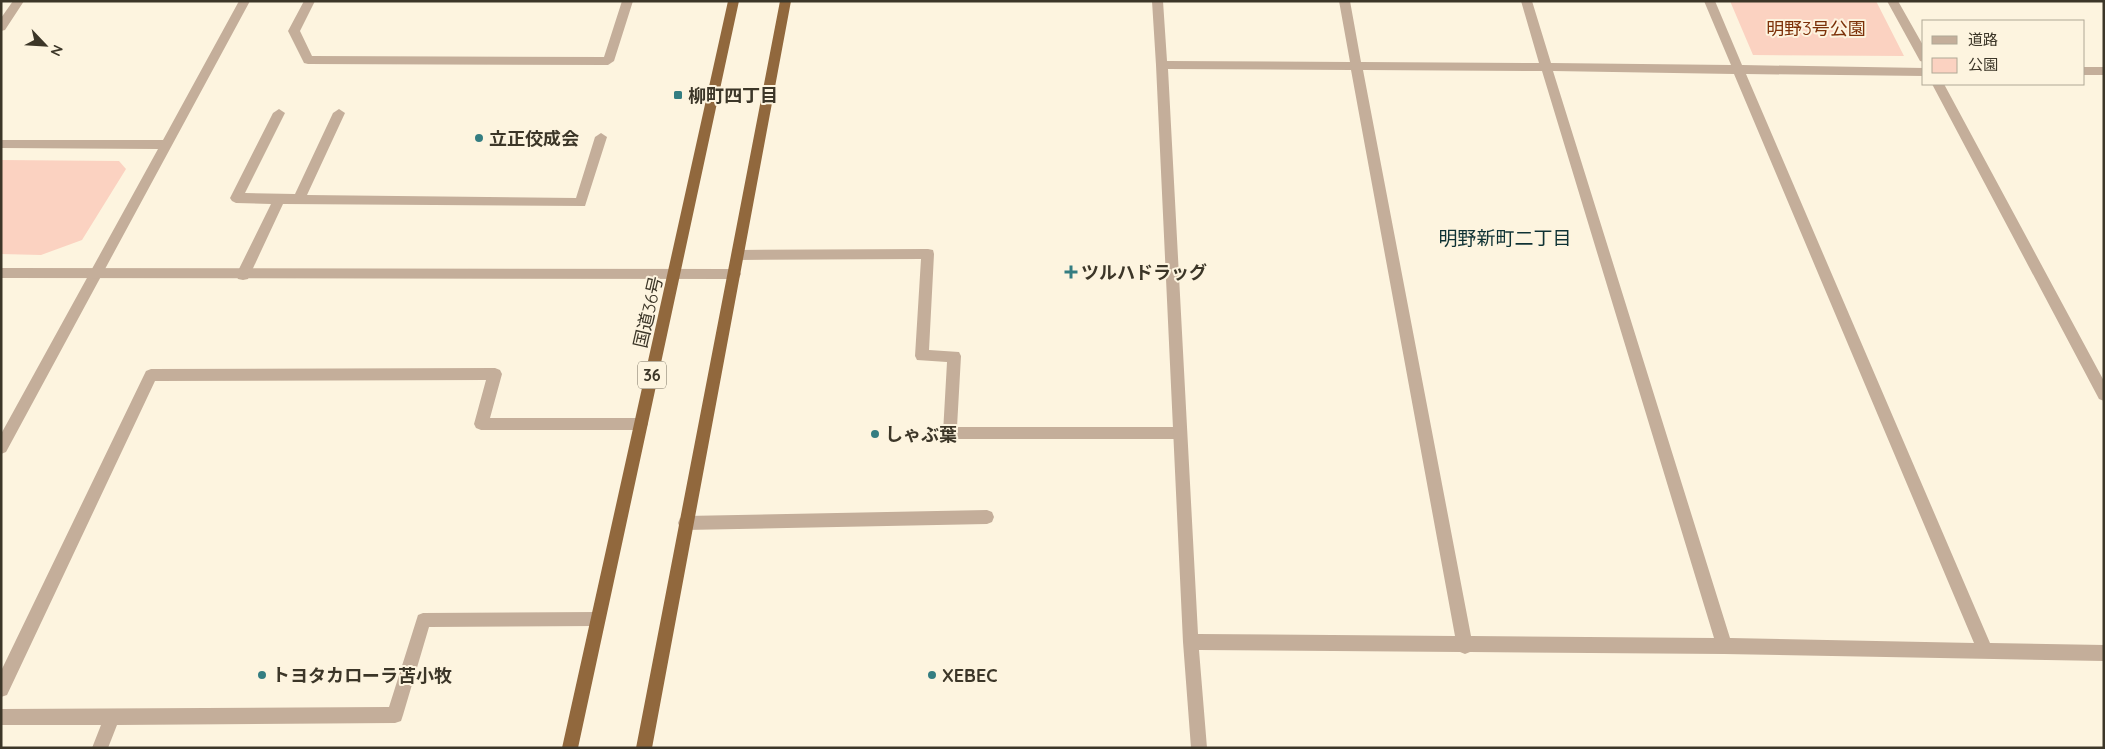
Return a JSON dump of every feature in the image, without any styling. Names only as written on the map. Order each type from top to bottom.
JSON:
[{"type":"highway","name":"国道36号","points":[[570,748],[597,619],[676,275],[734,1]]},
{"type":"highway","points":[[644,748],[786,1]]},
{"type":"street","points":[[1,27],[19,1]]},
{"type":"street","points":[[1,448],[245,1]]},
{"type":"street","points":[[310,1],[294,32],[308,60],[579,61],[608,61],[628,1]]},
{"type":"street","points":[[1157,1],[1162,65],[1191,642],[1199,748]]},
{"type":"street","points":[[1344,1],[1466,646]]},
{"type":"street","points":[[1526,1],[1724,646]]},
{"type":"street","points":[[1709,1],[1986,652]]},
{"type":"street","points":[[1892,1],[1922,54]]},
{"type":"street","points":[[1162,65],[1546,67],[1922,72]]},
{"type":"street","points":[[2085,71],[2104,71]]},
{"type":"street","points":[[1939,85],[2104,395]]},
{"type":"street","points":[[278,113],[236,198],[581,203],[601,138]]},
{"type":"street","points":[[299,199],[339,113]]},
{"type":"street","points":[[1,144],[166,145]]},
{"type":"street","points":[[243,275],[279,199]]},
{"type":"street","points":[[738,255],[928,254],[922,356],[954,356],[950,433],[1180,432]]},
{"type":"street","points":[[1,273],[243,275],[734,274]]},
{"type":"street","points":[[1,689],[151,375],[495,374],[480,424],[641,424]]},
{"type":"street","points":[[686,522],[987,517]]},
{"type":"street","points":[[1,717],[395,715],[423,620],[597,619]]},
{"type":"street","points":[[1191,642],[1466,646],[1724,646],[2104,653]]},
{"type":"street","points":[[100,748],[112,716]]},
{"type":"green space","name":"明野3号公園","points":[[1730,1],[1876,1],[1904,56],[1753,55]]},
{"type":"green space","points":[[1,160],[119,161],[126,169],[82,240],[41,255],[1,254]]},
{"type":"place","name":"柳町四丁目","points":[[678,95]]},
{"type":"place","name":"立正佼成会","points":[[479,138]]},
{"type":"place","name":"ツルハドラッグ","points":[[1071,272]]},
{"type":"place","name":"しゃぶ葉","points":[[875,434]]},
{"type":"place","name":"トヨタカローラ苫小牧","points":[[262,675]]},
{"type":"place","name":"XEBEC","points":[[932,675]]},
{"type":"district","name":"明野新町二丁目","points":[[1505,238]]}]
